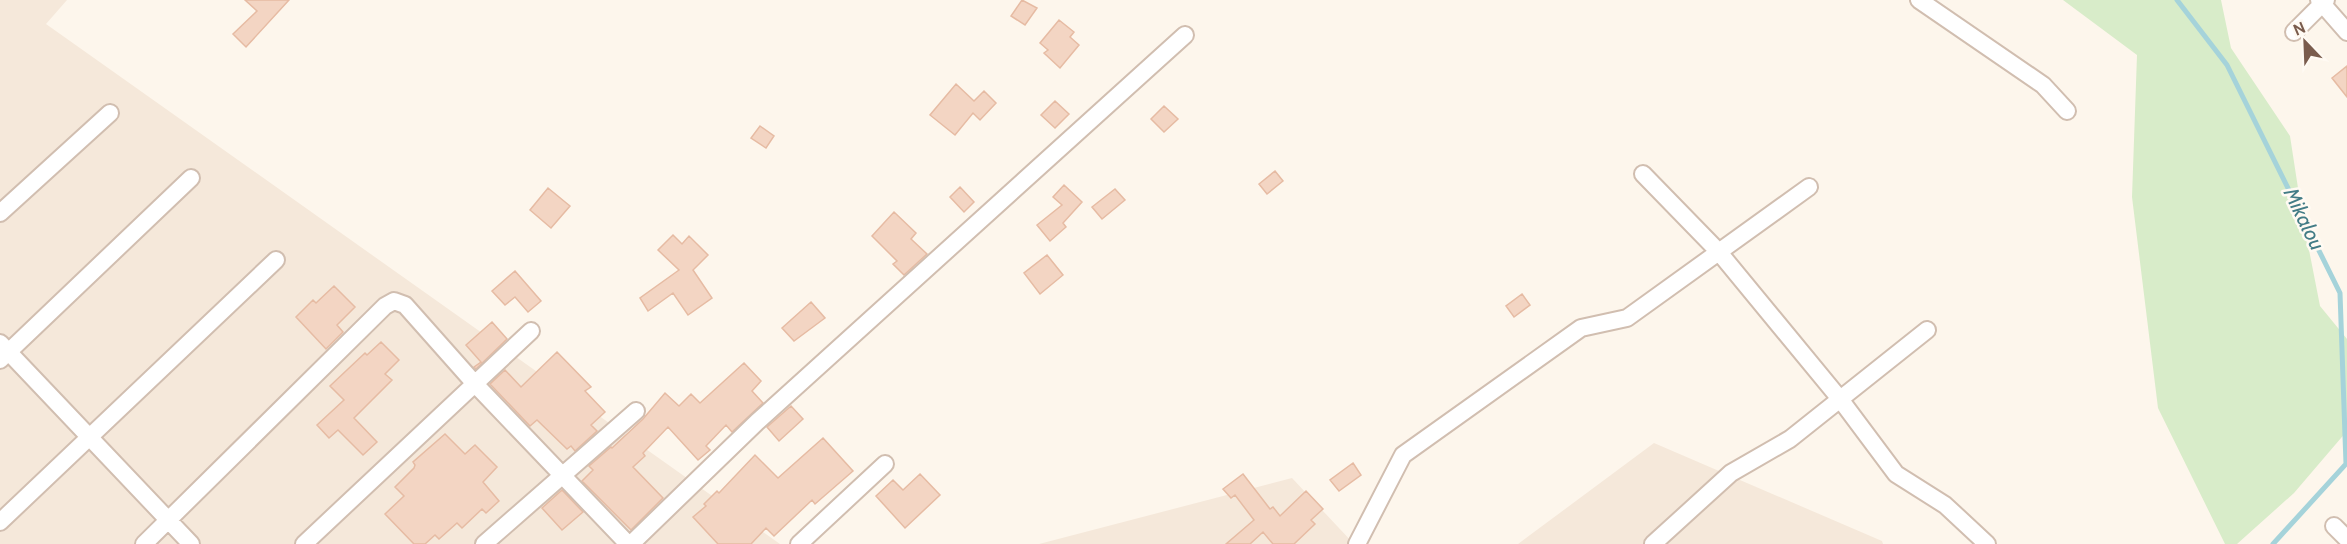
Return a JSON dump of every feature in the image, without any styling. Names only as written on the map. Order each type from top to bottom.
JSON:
[{"type":"street","points":[[1919,0],[2043,85],[2067,111]]},
{"type":"street","points":[[2295,32],[2322,1],[2347,32]]},
{"type":"street","points":[[144,544],[385,306],[394,301],[405,305],[476,384],[630,544],[757,423],[1185,35]]},
{"type":"street","points":[[0,213],[110,112]]},
{"type":"street","points":[[1643,174],[1718,251],[1840,399],[1896,474],[1945,505],[1987,544]]},
{"type":"street","points":[[190,544],[89,436],[3,352],[191,178]]},
{"type":"street","points":[[1357,544],[1403,455],[1581,328],[1627,318],[1809,187]]},
{"type":"street","points":[[0,522],[276,260]]},
{"type":"street","points":[[1653,544],[1731,473],[1790,440],[1928,330]]},
{"type":"street","points":[[304,544],[531,331]]},
{"type":"street","points":[[484,544],[636,411]]},
{"type":"street","points":[[799,544],[885,464]]},
{"type":"street","points":[[2334,526],[2347,539]]},
{"type":"shaded area","points":[[0,0],[67,0],[46,24],[780,544],[0,544]]},
{"type":"shaded area","points":[[1654,443],[1882,541],[1883,544],[1518,544]]},
{"type":"shaded area","points":[[1292,478],[1354,544],[1039,544]]},
{"type":"green space","points":[[2063,0],[2221,0],[2231,48],[2290,136],[2320,306],[2347,339],[2347,431],[2294,493],[2237,544],[2225,544],[2158,408],[2132,197],[2137,55]]},
{"type":"building","points":[[245,0],[289,0],[246,47],[233,34],[257,11]]},
{"type":"building","points":[[1022,0],[1037,8],[1025,25],[1011,16]]},
{"type":"building","points":[[1059,20],[1074,32],[1070,37],[1079,45],[1060,68],[1044,53],[1048,50],[1040,43]]},
{"type":"building","points":[[2347,66],[2347,97],[2332,78]]},
{"type":"building","points":[[956,84],[974,101],[984,91],[996,103],[980,120],[973,113],[955,135],[930,115]]},
{"type":"building","points":[[1055,101],[1069,114],[1055,128],[1041,115]]},
{"type":"building","points":[[1164,106],[1178,119],[1164,132],[1151,119]]},
{"type":"building","points":[[760,126],[774,136],[766,148],[751,138]]},
{"type":"building","points":[[1275,171],[1283,181],[1267,194],[1259,184]]},
{"type":"building","points":[[1064,185],[1082,202],[1063,223],[1066,227],[1050,241],[1037,225],[1062,205],[1053,197]]},
{"type":"building","points":[[960,187],[974,202],[964,212],[950,197]]},
{"type":"building","points":[[548,188],[570,206],[551,228],[530,210]]},
{"type":"building","points":[[1115,189],[1125,200],[1102,219],[1092,207]]},
{"type":"building","points":[[894,212],[916,233],[911,239],[927,254],[904,275],[893,264],[897,261],[872,236]]},
{"type":"building","points":[[673,235],[682,244],[689,236],[708,255],[693,270],[712,298],[688,315],[673,293],[648,311],[640,298],[679,270],[658,250]]},
{"type":"building","points":[[1047,255],[1063,275],[1040,294],[1024,273]]},
{"type":"building","points":[[515,271],[541,301],[528,312],[515,297],[505,305],[492,291]]},
{"type":"building","points":[[334,286],[355,307],[337,325],[343,332],[326,349],[296,317],[313,300],[316,303]]},
{"type":"building","points":[[1522,294],[1530,305],[1514,317],[1506,306]]},
{"type":"building","points":[[811,302],[825,318],[794,341],[782,328]]},
{"type":"building","points":[[492,322],[507,339],[476,369],[474,367],[481,362],[466,345]]},
{"type":"building","points":[[381,342],[399,360],[385,374],[392,380],[354,418],[377,442],[363,455],[338,430],[329,438],[317,425],[344,400],[330,386],[365,353],[367,355]]},
{"type":"building","points":[[557,352],[591,387],[585,391],[605,412],[591,425],[597,431],[575,451],[571,446],[567,449],[537,420],[530,426],[490,384],[505,370],[521,387]]},
{"type":"building","points":[[744,363],[761,381],[752,391],[763,403],[732,432],[726,425],[706,446],[710,450],[698,460],[668,427],[633,467],[663,498],[631,530],[582,481],[593,470],[589,466],[643,419],[665,393],[679,406],[691,394],[700,403]]},
{"type":"building","points":[[791,406],[803,419],[779,441],[767,427]]},
{"type":"building","points":[[445,434],[465,454],[475,445],[497,467],[483,482],[499,501],[486,513],[482,509],[462,528],[457,523],[439,539],[435,535],[425,544],[414,544],[385,514],[404,496],[395,487],[414,468],[413,462]]},
{"type":"building","points":[[823,438],[853,471],[815,504],[812,500],[774,536],[766,528],[751,544],[718,544],[693,517],[755,455],[778,478]]},
{"type":"building","points":[[1353,463],[1361,475],[1339,491],[1330,480]]},
{"type":"building","points":[[920,474],[940,495],[905,528],[876,496],[893,480],[903,490]]},
{"type":"building","points":[[1243,474],[1270,509],[1273,507],[1280,516],[1306,491],[1323,509],[1311,520],[1315,524],[1294,544],[1273,544],[1263,532],[1250,544],[1226,544],[1254,520],[1235,495],[1231,498],[1223,489]]},
{"type":"building","points":[[562,490],[583,512],[562,530],[542,508]]},
{"type":"waterway","name":"Mikalou","points":[[2177,0],[2227,65],[2340,293],[2346,464],[2273,544]]}]
